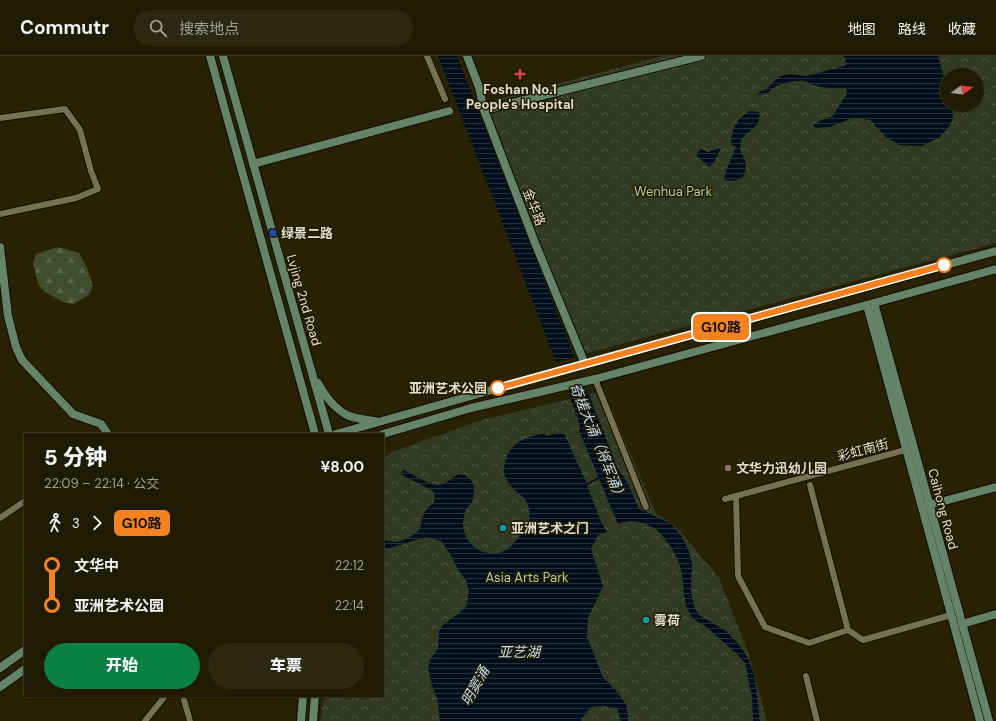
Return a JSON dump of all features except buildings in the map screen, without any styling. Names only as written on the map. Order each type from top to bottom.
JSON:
[{"type":"main road","points":[[210,56],[315,433]]},
{"type":"main road","name":"Lvjing 2nd Road","points":[[223,56],[329,433]]},
{"type":"main road","name":"金华路","points":[[467,56],[479,88],[484,110],[582,365]]},
{"type":"main road","points":[[484,110],[702,56]]},
{"type":"main road","points":[[254,164],[449,111]]},
{"type":"main road","points":[[0,247],[8,316],[16,347],[22,360],[73,414],[101,424],[107,433]]},
{"type":"main road","points":[[340,433],[996,251]]},
{"type":"main road","points":[[384,434],[471,408],[594,379],[996,269]]},
{"type":"main road","name":"Caihong Road","points":[[870,304],[910,449],[951,615],[980,721]]},
{"type":"main road","points":[[310,367],[320,388],[332,404],[347,415],[363,420],[382,421]]},
{"type":"main road","name":"Caihong Road","points":[[910,449],[929,505],[989,721]]},
{"type":"main road","points":[[929,505],[996,487]]},
{"type":"main road","points":[[962,624],[996,614]]},
{"type":"main road","points":[[0,668],[24,651]]},
{"type":"main road","points":[[0,687],[24,670]]},
{"type":"main road","points":[[301,721],[303,697]]},
{"type":"main road","points":[[313,721],[315,697]]},
{"type":"street","points":[[427,56],[445,100]]},
{"type":"street","points":[[0,118],[65,110],[80,130],[91,171],[98,189],[76,198],[0,214]]},
{"type":"street","points":[[594,379],[646,507]]},
{"type":"street","name":"彩虹南街","points":[[725,499],[910,449]]},
{"type":"street","points":[[810,485],[848,630],[863,640],[951,615]]},
{"type":"street","points":[[736,497],[738,576],[765,627],[809,642],[848,630]]},
{"type":"street","points":[[0,518],[24,502]]},
{"type":"street","points":[[806,676],[817,721]]},
{"type":"street","points":[[144,721],[164,697]]},
{"type":"street","points":[[184,700],[190,721]]},
{"type":"green space","name":"Wenhua Park","points":[[663,56],[996,56],[996,243],[584,354],[484,103]]},
{"type":"green space","points":[[58,247],[79,253],[87,268],[93,286],[89,295],[73,304],[63,302],[45,292],[39,286],[33,264],[36,254]]},
{"type":"green space","name":"Asia Arts Park","points":[[604,391],[656,514],[668,521],[680,531],[719,578],[749,655],[767,721],[320,721],[324,697],[384,697],[384,458],[392,452],[482,420]]},
{"type":"water","name":"奇槎大涌（将军涌）","points":[[438,56],[457,56],[618,469],[627,482],[639,509],[670,523],[680,534],[688,548],[692,564],[691,591],[694,606],[699,615],[726,631],[745,653],[755,678],[760,721],[753,721],[752,697],[745,663],[711,631],[692,618],[686,606],[682,573],[678,560],[671,547],[656,529],[644,523],[632,521],[618,524],[579,431],[580,426],[577,416]]},
{"type":"water","points":[[844,56],[938,56],[941,68],[940,68],[940,112],[952,112],[953,117],[950,125],[939,138],[921,146],[899,145],[886,137],[870,120],[858,118],[850,119],[829,127],[816,128],[813,125],[817,122],[832,117],[846,95],[847,90],[845,88],[815,86],[804,81],[794,81],[779,85],[767,94],[757,95],[759,92],[767,89],[781,76],[790,74],[807,76],[847,65]]},
{"type":"water","points":[[749,111],[760,112],[758,124],[741,139],[740,149],[745,161],[746,171],[739,180],[724,180],[736,147],[731,144],[732,134],[738,121]]},
{"type":"water","points":[[721,148],[715,161],[710,166],[708,166],[697,156],[697,153],[701,149],[708,152]]},
{"type":"water","name":"亚艺湖","points":[[544,433],[546,436],[564,433],[585,480],[601,522],[607,532],[598,535],[591,549],[603,586],[588,618],[587,637],[603,677],[617,692],[627,706],[628,721],[621,721],[617,708],[603,706],[591,707],[581,721],[440,721],[438,702],[428,669],[430,660],[438,648],[439,631],[444,624],[466,607],[469,592],[466,580],[441,541],[426,537],[390,548],[384,548],[384,540],[391,542],[398,542],[410,537],[418,531],[424,514],[428,507],[433,504],[435,497],[433,491],[400,474],[404,470],[436,485],[440,485],[455,476],[462,474],[470,479],[474,487],[474,496],[472,502],[466,509],[463,522],[464,531],[471,544],[476,548],[483,552],[497,553],[507,550],[528,526],[528,505],[522,496],[508,483],[504,475],[504,469],[505,461],[510,451],[522,440]]},
{"type":"pier","points":[[575,357],[587,387],[567,392],[556,362]]},
{"type":"waterway","name":"明窦涌","points":[[586,485],[600,477]]},
{"type":"bus line","name":"G10路","points":[[498,388],[944,265]]},
{"type":"place","name":"Foshan No.1 People's Hospital","points":[[520,74]]},
{"type":"place","name":"绿景二路","points":[[273,233]]},
{"type":"place","name":"亚洲艺术公园","points":[[498,388]]},
{"type":"place","name":"文华力迅幼儿园","points":[[728,468]]},
{"type":"place","name":"亚洲艺术之门","points":[[503,528]]},
{"type":"place","name":"雾荷","points":[[646,620]]}]
